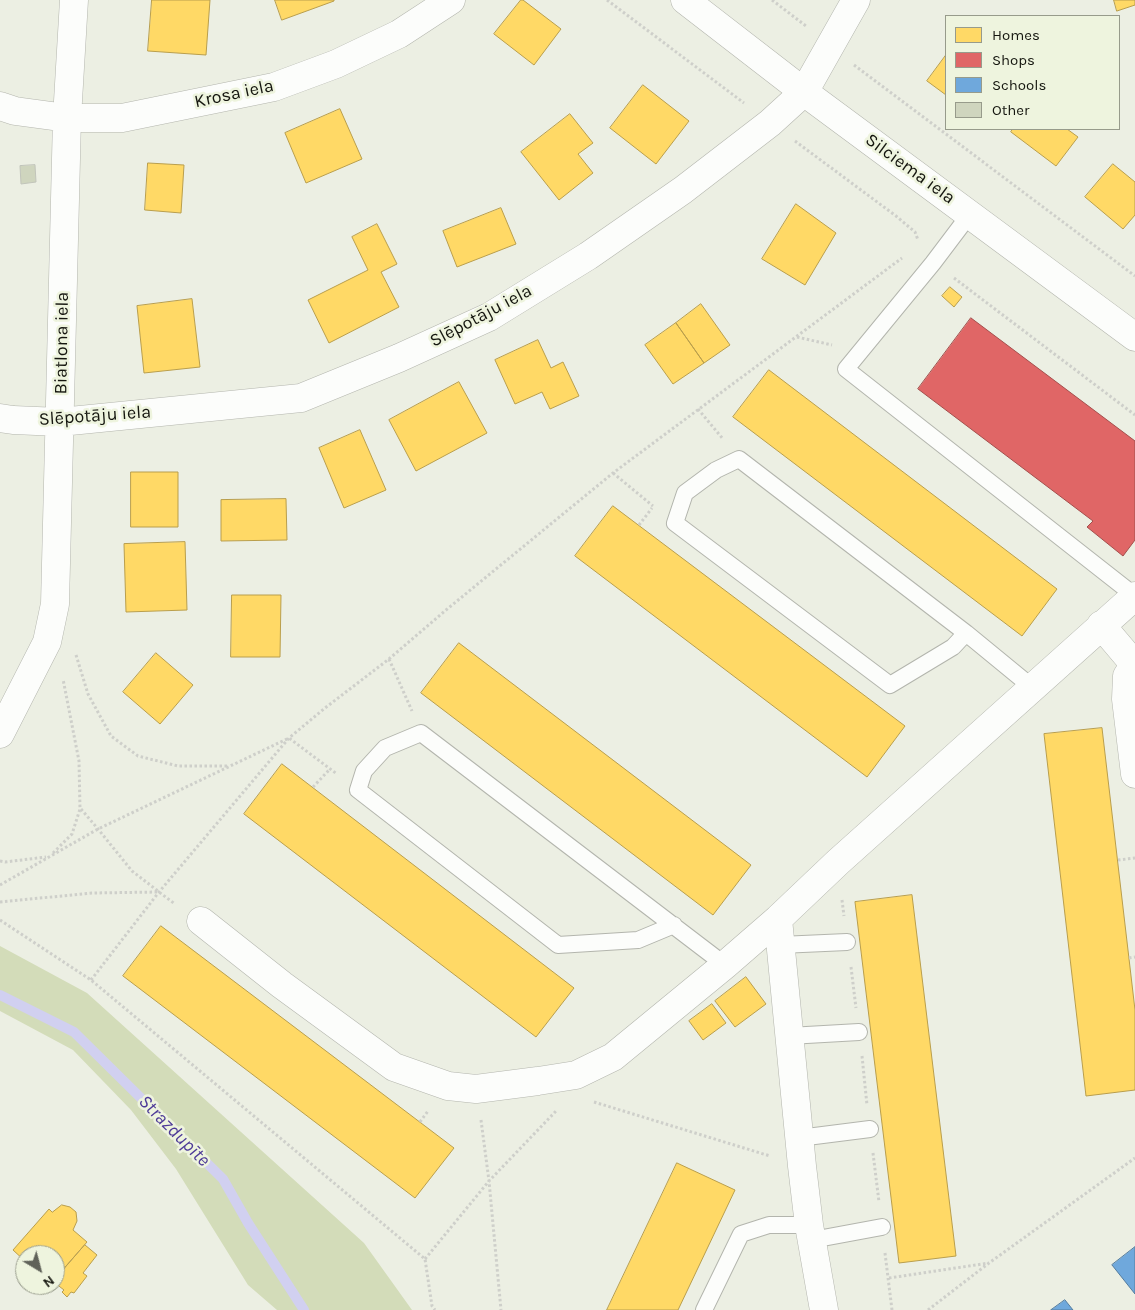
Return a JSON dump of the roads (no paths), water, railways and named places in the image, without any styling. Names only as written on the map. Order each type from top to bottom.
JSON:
[{"type":"street","name":"Biatlona iela","points":[[0,734],[47,642],[55,604],[67,118],[74,0]]},
{"type":"street","name":"Krosa iela","points":[[0,106],[15,111],[67,118],[122,118],[274,87],[336,64],[399,34],[451,0]]},
{"type":"street","name":"Silciema iela","points":[[685,0],[804,92],[1135,337]]},
{"type":"street","name":"Slēpotāju iela","points":[[0,418],[60,422],[301,398],[399,358],[489,317],[588,256],[683,190],[770,123],[804,92],[856,0]]},
{"type":"street","points":[[201,922],[282,985],[394,1067],[448,1086],[476,1089],[538,1081],[573,1085],[613,1057],[725,965],[779,932],[838,862],[1135,596]]},
{"type":"street","points":[[1101,625],[1134,664],[1127,676],[1126,699],[1135,774]]},
{"type":"street","points":[[779,932],[802,1166],[810,1232],[824,1310]]},
{"type":"lane","points":[[970,214],[933,263],[846,369],[1135,596]]},
{"type":"lane","points":[[966,633],[953,647],[890,685],[675,524],[685,493],[716,470],[740,459],[966,633],[1033,688]]},
{"type":"lane","points":[[674,925],[638,940],[558,945],[358,790],[364,771],[385,748],[422,733],[674,925],[725,965]]},
{"type":"lane","points":[[779,932],[848,942]]},
{"type":"lane","points":[[789,1036],[859,1032]]},
{"type":"lane","points":[[799,1138],[870,1129]]},
{"type":"lane","points":[[704,1310],[741,1234],[768,1225],[810,1232],[882,1227]]},
{"type":"waterway","name":"Strazdupīte","points":[[0,995],[74,1032],[223,1179],[248,1223],[304,1310]]}]
